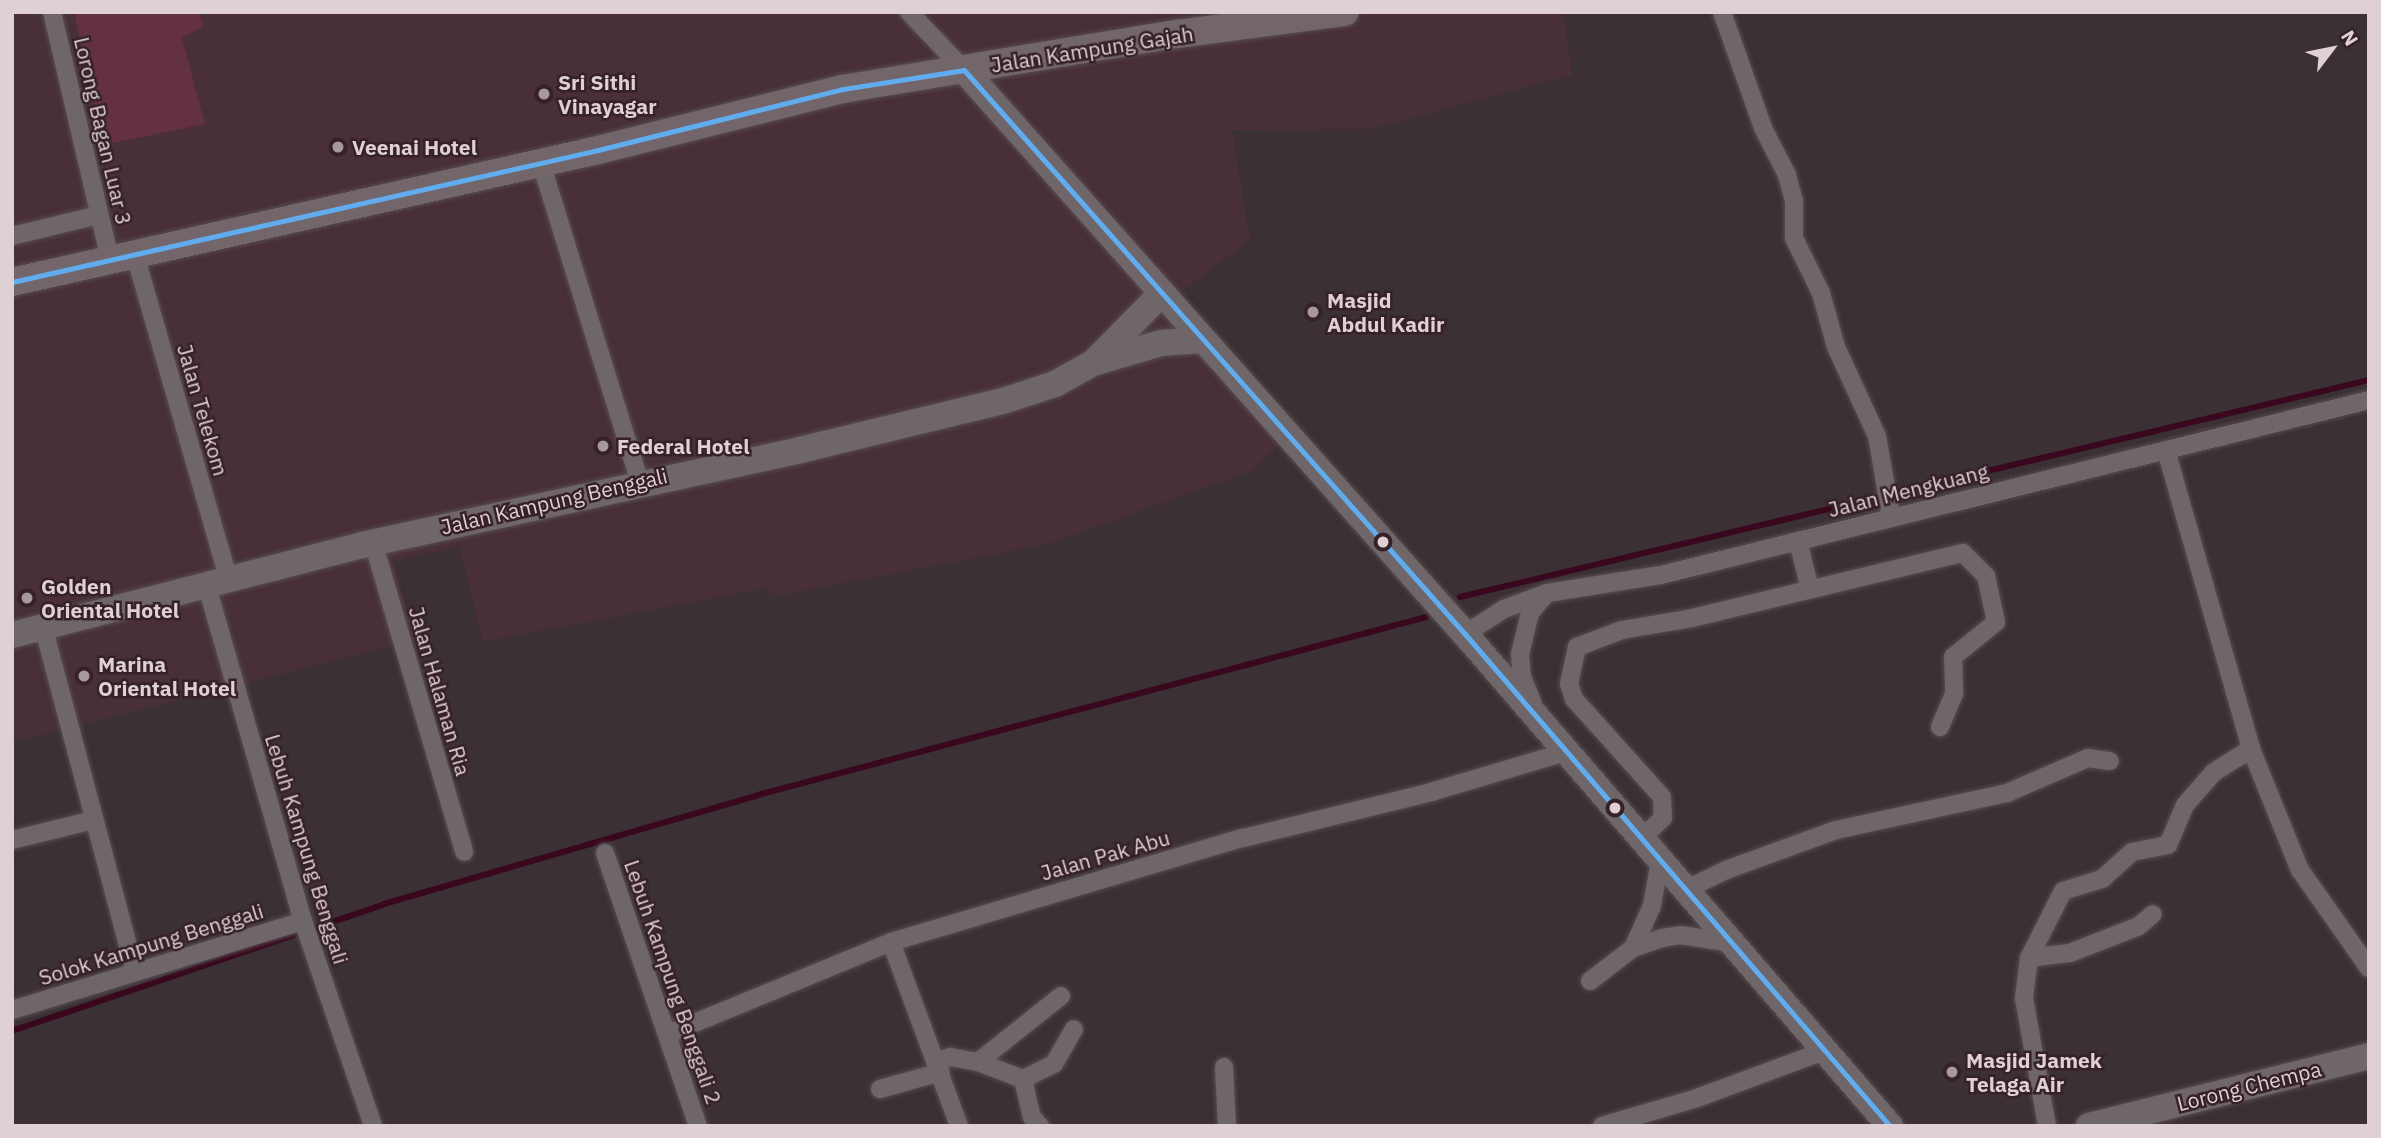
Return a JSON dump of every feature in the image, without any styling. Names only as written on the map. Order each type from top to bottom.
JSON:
[{"type":"main road","name":"Jalan Kampung Gajah","points":[[12,282],[541,163],[843,89],[1177,34],[1345,12]]},
{"type":"street","name":"Lorong Bagan Luar 3","points":[[52,12],[99,215],[122,258]]},
{"type":"street","points":[[909,12],[964,70],[1465,634],[1890,1126]]},
{"type":"street","points":[[1722,12],[1763,128],[1787,175],[1794,201],[1794,237],[1821,293],[1836,347],[1877,436],[1890,512]]},
{"type":"street","points":[[541,163],[640,481]]},
{"type":"street","points":[[12,236],[99,215]]},
{"type":"street","name":"Jalan Telekom","points":[[122,258],[217,580]]},
{"type":"street","points":[[1093,363],[1162,293]]},
{"type":"street","points":[[1093,363],[1161,343],[1203,340]]},
{"type":"street","name":"Jalan Kampung Benggali","points":[[12,635],[217,580],[373,542],[640,481],[800,450],[1003,401],[1055,384],[1093,363]]},
{"type":"street","name":"Jalan Mengkuang","points":[[1465,634],[1504,609],[1547,593],[1661,575],[1798,541],[1890,512],[2166,450],[2369,400]]},
{"type":"street","points":[[2166,450],[2252,750],[2300,870],[2369,968]]},
{"type":"street","points":[[1798,541],[1810,589]]},
{"type":"street","name":"Jalan Halaman Ria","points":[[373,542],[464,852]]},
{"type":"street","points":[[1642,838],[1662,818],[1662,797],[1574,699],[1569,684],[1577,647],[1622,630],[1962,554],[1975,561],[1986,576],[1996,622],[1953,657],[1954,694],[1940,727]]},
{"type":"street","name":"Lebuh Kampung Benggali","points":[[217,580],[306,928],[373,1126]]},
{"type":"street","points":[[1547,593],[1530,613],[1523,633],[1522,677],[1531,701],[1566,752]]},
{"type":"street","points":[[43,626],[135,972]]},
{"type":"street","points":[[2047,1126],[2024,998],[2029,958],[2063,891],[2102,879],[2132,852],[2168,845],[2185,805],[2214,772],[2252,750]]},
{"type":"street","name":"Jalan Pak Abu","points":[[668,1034],[891,942],[1243,838],[1431,792],[1566,752]]},
{"type":"street","points":[[1685,890],[1836,830],[2007,793],[2088,758],[2110,761]]},
{"type":"street","points":[[12,840],[94,820]]},
{"type":"street","name":"Lebuh Kampung Benggali 2","points":[[605,853],[698,1126]]},
{"type":"street","points":[[1633,948],[1653,906],[1660,860]]},
{"type":"street","points":[[2029,958],[2070,953],[2138,926],[2153,914]]},
{"type":"street","name":"Solok Kampung Benggali","points":[[12,1010],[135,972],[306,928]]},
{"type":"street","points":[[1590,981],[1633,948],[1680,935],[1732,943]]},
{"type":"street","points":[[891,942],[959,1126]]},
{"type":"street","points":[[978,1062],[1061,996]]},
{"type":"street","points":[[880,1089],[939,1067],[950,1057],[978,1062],[1023,1079],[1054,1064],[1074,1029]]},
{"type":"street","points":[[1602,1126],[1697,1098],[1824,1051]]},
{"type":"street","name":"Lorong Chempa","points":[[2089,1126],[2369,1056]]},
{"type":"street","points":[[1224,1067],[1227,1126]]},
{"type":"street","points":[[1023,1079],[1032,1117],[1040,1126]]},
{"type":"shaded area","points":[[12,12],[1564,12],[1572,75],[1370,129],[1232,130],[1250,240],[1160,308],[1280,443],[1251,471],[1048,544],[775,596],[767,588],[483,642],[459,546],[393,562],[416,640],[12,742]]},
{"type":"shaded area","points":[[74,12],[199,12],[203,26],[182,38],[205,124],[103,145]]},
{"type":"waterway","points":[[1460,597],[2369,380]]},
{"type":"waterway","points":[[12,1031],[384,904],[758,795],[1426,617]]},
{"type":"transit line","points":[[12,282],[594,151],[843,89],[964,70],[1465,634],[1890,1126]]},
{"type":"place","name":"Sri Sithi Vinayagar","points":[[544,94]]},
{"type":"place","name":"Veenai Hotel","points":[[338,147]]},
{"type":"place","name":"Masjid Abdul Kadir","points":[[1313,312]]},
{"type":"place","name":"Federal Hotel","points":[[603,446]]},
{"type":"place","name":"Golden Oriental Hotel","points":[[27,598]]},
{"type":"place","name":"Marina Oriental Hotel","points":[[84,676]]},
{"type":"place","name":"Masjid Jamek Telaga Air","points":[[1952,1072]]}]
